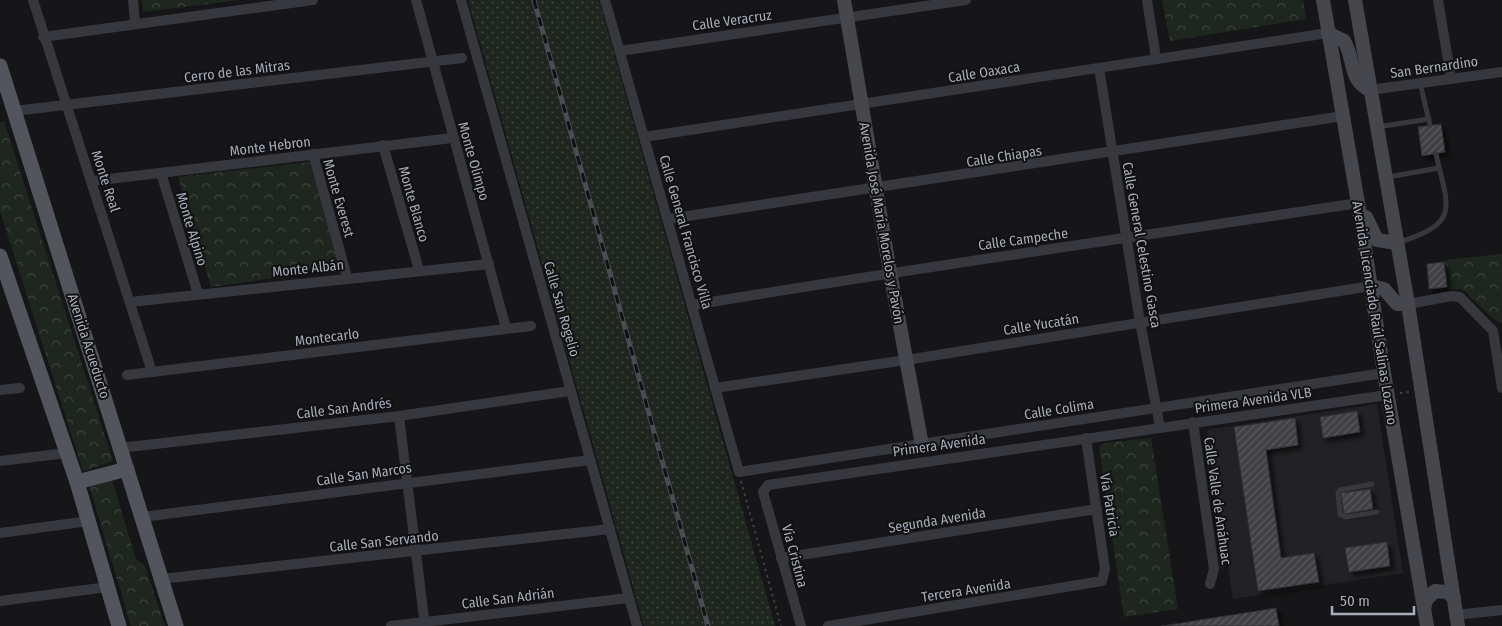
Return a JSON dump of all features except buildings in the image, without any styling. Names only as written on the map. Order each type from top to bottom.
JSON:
[{"type":"main road","name":"Avenida José María Morelos y Pavón","points":[[844,0],[890,272],[922,445]]},
{"type":"main road","name":"Avenida Licenciado Raúl Salinas Lozano","points":[[1323,0],[1427,626]]},
{"type":"main road","points":[[1355,0],[1408,304],[1457,620]]},
{"type":"main road","points":[[1328,33],[1344,41],[1355,76],[1359,83],[1370,90]]},
{"type":"main road","name":"Avenida Acueducto","points":[[0,66],[7,111],[127,469],[176,626]]},
{"type":"main road","points":[[1358,203],[1377,240],[1397,243]]},
{"type":"main road","points":[[0,256],[77,482],[119,626]]},
{"type":"main road","points":[[1371,286],[1384,288],[1397,304],[1408,304]]},
{"type":"main road","points":[[77,482],[127,469]]},
{"type":"main road","points":[[1424,609],[1426,600],[1435,591],[1444,591],[1454,598]]},
{"type":"street","name":"Monte Real","points":[[33,0],[43,37],[92,181],[152,372]]},
{"type":"street","points":[[133,0],[135,24]]},
{"type":"street","points":[[43,37],[267,3],[313,0]]},
{"type":"street","name":"Monte Olimpo","points":[[416,0],[452,138],[506,328]]},
{"type":"street","name":"Calle San Rogelio","points":[[461,0],[637,626]]},
{"type":"street","name":"Calle General Francisco Villa","points":[[605,0],[739,472]]},
{"type":"street","name":"Calle Veracruz","points":[[620,51],[966,0]]},
{"type":"street","points":[[1148,0],[1156,58]]},
{"type":"street","points":[[1438,0],[1451,78]]},
{"type":"street","name":"Calle Oaxaca","points":[[644,137],[1328,33]]},
{"type":"street","name":"Cerro de las Mitras","points":[[7,111],[462,58]]},
{"type":"street","name":"Calle General Celestino Gasca","points":[[1099,68],[1140,322],[1160,427]]},
{"type":"street","name":"San Bernardino","points":[[1370,90],[1502,72]]},
{"type":"street","name":"Calle Chiapas","points":[[668,219],[1112,153],[1343,116]]},
{"type":"street","name":"Monte Hebron","points":[[92,181],[452,138]]},
{"type":"street","name":"Monte Blanco","points":[[383,145],[419,270]]},
{"type":"street","name":"Monte Everest","points":[[313,154],[347,277]]},
{"type":"street","name":"Monte Alpino","points":[[161,173],[198,294]]},
{"type":"street","name":"Calle Campeche","points":[[692,305],[890,272],[1126,239],[1358,203]]},
{"type":"street","name":"Monte Albán","points":[[130,302],[347,277],[489,264]]},
{"type":"street","name":"Calle Yucatán","points":[[715,388],[906,360],[1371,286]]},
{"type":"street","points":[[1408,304],[1456,296],[1497,330],[1502,388]]},
{"type":"street","name":"Montecarlo","points":[[126,375],[531,326]]},
{"type":"street","name":"Calle Colima","points":[[739,472],[1384,373]]},
{"type":"street","points":[[0,390],[20,388]]},
{"type":"street","name":"Calle San Andrés","points":[[120,448],[399,416],[570,391]]},
{"type":"street","name":"Primera Avenida VLB","points":[[1123,432],[1387,394]]},
{"type":"street","points":[[399,416],[425,624]]},
{"type":"street","name":"Calle Valle de Anáhuac","points":[[1193,422],[1214,569],[1210,584]]},
{"type":"street","name":"Primera Avenida","points":[[764,492],[765,487],[774,484],[1123,432]]},
{"type":"street","name":"Vía Patricia","points":[[1086,438],[1105,577]]},
{"type":"street","points":[[0,461],[67,453]]},
{"type":"street","name":"Calle San Marcos","points":[[142,517],[590,460]]},
{"type":"street","name":"Vía Cristina","points":[[764,492],[800,626]]},
{"type":"street","name":"Segunda Avenida","points":[[781,558],[1097,509]]},
{"type":"street","points":[[0,533],[89,521]]},
{"type":"street","name":"Calle San Servando","points":[[161,579],[610,529]]},
{"type":"street","name":"Tercera Avenida","points":[[828,626],[1090,584],[1102,581],[1105,577]]},
{"type":"street","points":[[0,601],[108,586]]},
{"type":"street","name":"Calle San Adrián","points":[[391,626],[425,624],[628,598]]},
{"type":"street","points":[[1457,620],[1502,610]]},
{"type":"lane","points":[[1420,83],[1430,125]]},
{"type":"lane","points":[[1377,127],[1429,119]]},
{"type":"lane","points":[[1397,243],[1432,230],[1443,217],[1446,204],[1436,154]]},
{"type":"lane","points":[[1385,178],[1439,168]]},
{"type":"lane","points":[[1372,484],[1340,490],[1338,493],[1340,514],[1346,517],[1377,512]]},
{"type":"path","points":[[1387,394],[1420,391]]},
{"type":"path","points":[[739,472],[781,626]]},
{"type":"shaded area","points":[[1377,404],[1403,573],[1233,599],[1207,430]]},
{"type":"green space","points":[[142,0],[240,0],[143,12]]},
{"type":"green space","points":[[468,0],[599,0],[775,626],[644,626]]},
{"type":"green space","points":[[1162,0],[1303,0],[1306,19],[1170,41]]},
{"type":"green space","points":[[4,121],[113,461],[83,471],[0,211],[0,122]]},
{"type":"green space","points":[[309,162],[342,268],[211,287],[178,177]]},
{"type":"green space","points":[[1502,254],[1501,323],[1495,320],[1462,289],[1448,290],[1445,260]]},
{"type":"green space","points":[[1151,438],[1178,609],[1124,617],[1099,447],[1104,443]]},
{"type":"green space","points":[[112,480],[136,559],[145,566],[165,626],[131,626],[89,485]]},
{"type":"railway","points":[[534,0],[708,626]]}]
